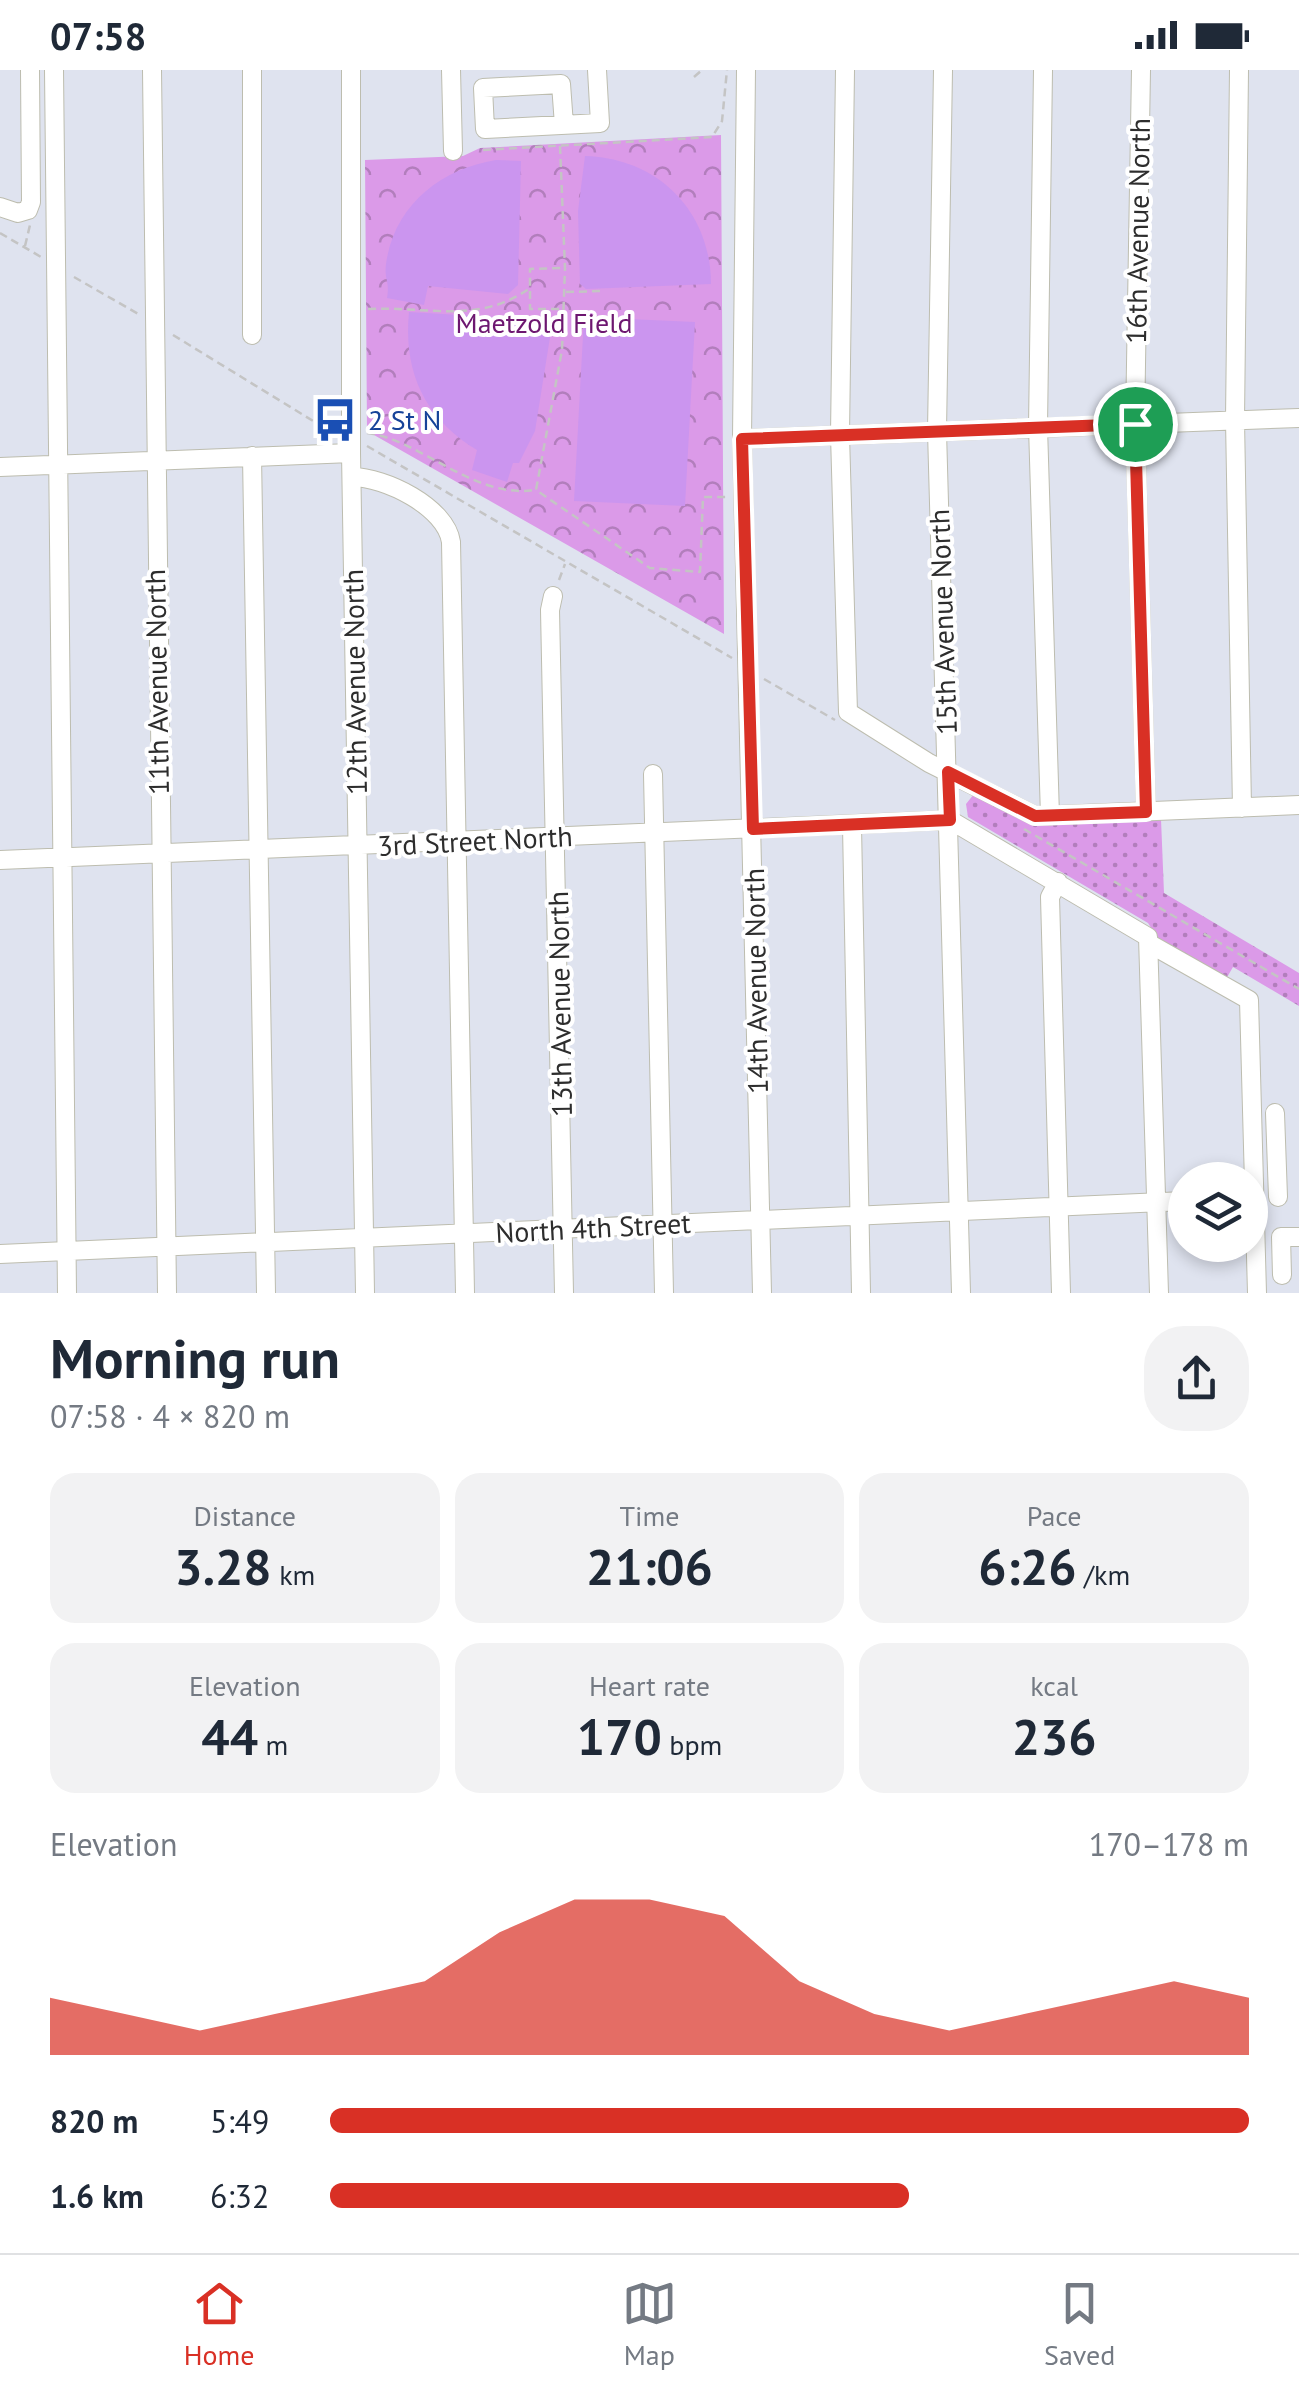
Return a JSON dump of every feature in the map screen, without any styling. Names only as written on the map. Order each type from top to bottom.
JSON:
[{"type":"street","points":[[0,207],[18,213],[28,210],[30,70]]},
{"type":"street","points":[[54,70],[67,1293]]},
{"type":"street","name":"11th Avenue North","points":[[152,70],[166,1293]]},
{"type":"street","points":[[252,70],[252,335]]},
{"type":"street","name":"12th Avenue North","points":[[351,70],[356,448],[352,477],[365,1293]]},
{"type":"street","points":[[451,70],[453,151]]},
{"type":"street","points":[[564,125],[561,84],[483,88],[484,129],[600,124],[597,70]]},
{"type":"street","name":"14th Avenue North","points":[[746,70],[742,439],[762,1293]]},
{"type":"street","points":[[845,70],[840,435],[848,712],[1026,813],[1050,816],[1299,805]]},
{"type":"street","name":"15th Avenue North","points":[[943,70],[937,431],[961,1293]]},
{"type":"street","points":[[1043,70],[1038,428],[1050,816]]},
{"type":"street","name":"16th Avenue North","points":[[1140,70],[1135,424],[1146,812]]},
{"type":"street","points":[[1239,70],[1235,420],[1242,808]]},
{"type":"street","points":[[742,439],[1299,418]]},
{"type":"street","points":[[0,466],[356,448]]},
{"type":"street","points":[[252,456],[266,1293]]},
{"type":"street","points":[[352,477],[374,478],[441,516],[450,532],[465,1293]]},
{"type":"street","name":"13th Avenue North","points":[[553,596],[550,610],[564,1293]]},
{"type":"street","points":[[652,774],[664,1293]]},
{"type":"street","points":[[950,820],[1248,1000],[1251,1162]]},
{"type":"street","name":"3rd Street North","points":[[0,860],[950,820]]},
{"type":"street","points":[[852,826],[860,1293]]},
{"type":"street","points":[[1058,882],[1050,898],[1061,1293]]},
{"type":"street","points":[[1149,940],[1159,1293]]},
{"type":"street","points":[[1275,1113],[1278,1197]]},
{"type":"street","points":[[1268,1197],[1299,1196]]},
{"type":"street","name":"North 4th Street","points":[[0,1254],[1168,1202]]},
{"type":"street","points":[[1282,1275],[1281,1237],[1299,1237]]},
{"type":"street","points":[[1255,1262],[1257,1293]]},
{"type":"path","points":[[694,78],[702,70]]},
{"type":"path","points":[[482,150],[712,137],[722,121],[727,70]]},
{"type":"path","points":[[536,490],[559,370],[565,309],[560,146]]},
{"type":"path","points":[[25,248],[30,228],[28,210]]},
{"type":"path","points":[[565,268],[530,269],[530,309],[565,309]]},
{"type":"path","points":[[367,309],[472,313],[492,304],[507,304],[530,288]]},
{"type":"path","points":[[565,292],[604,291]]},
{"type":"path","points":[[168,332],[340,437]]},
{"type":"path","points":[[366,431],[482,483],[518,492],[536,490],[650,568],[700,572],[703,497],[726,497]]},
{"type":"path","points":[[356,448],[736,660]]},
{"type":"path","points":[[553,596],[566,562]]},
{"type":"path","points":[[760,676],[847,726]]},
{"type":"path","points":[[1023,828],[1299,989]]},
{"type":"green space","name":"Maetzold Field","points":[[721,135],[724,634],[367,431],[365,160],[463,156],[480,148]]},
{"type":"green space","points":[[585,156],[635,167],[675,193],[702,233],[711,284],[586,289],[580,284],[578,211]]},
{"type":"green space","points":[[496,160],[521,161],[518,285],[508,294],[428,286],[424,305],[387,298],[386,269],[391,243],[410,208],[423,194],[456,172]]},
{"type":"green space","points":[[409,312],[543,320],[551,331],[535,431],[519,463],[513,463],[507,482],[472,470],[477,450],[444,424],[421,392],[410,355]]},
{"type":"green space","points":[[584,317],[695,322],[685,506],[574,501]]},
{"type":"green space","points":[[974,794],[1036,824],[1161,819],[1164,893],[1299,973],[1299,1006],[1233,967],[1226,979],[1159,940],[1148,923],[968,817],[966,804]]},
{"type":"place","name":"2 St N","points":[[335,420]]},
{"type":"route","points":[[1135,424],[1146,812],[1035,816],[948,772],[950,820],[753,829],[742,439],[1135,424]]}]
